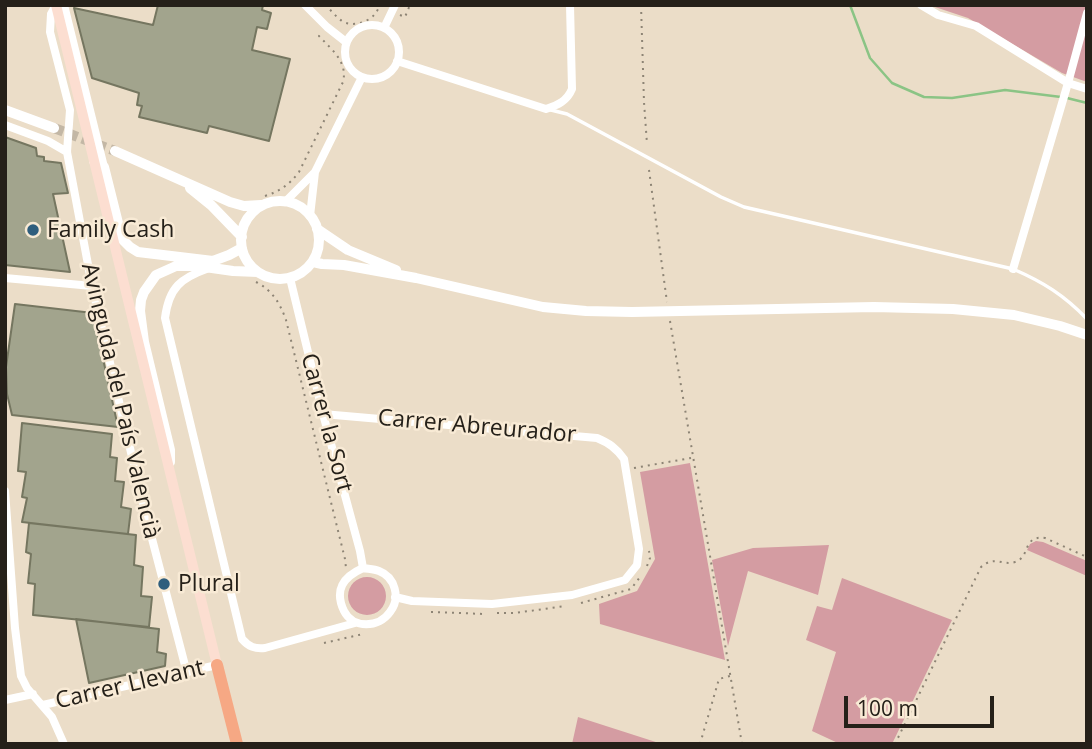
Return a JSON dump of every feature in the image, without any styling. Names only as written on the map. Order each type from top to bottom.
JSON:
[{"type":"highway","points":[[217,665],[237,744]]},
{"type":"main road","name":"Avinguda del País Valencià","points":[[56,5],[217,665]]},
{"type":"street","name":"Avinguda del País Valencià","points":[[56,5],[51,14],[50,32],[69,110],[67,152],[92,286],[144,508],[187,673]]},
{"type":"street","points":[[64,5],[122,239],[138,252],[213,261],[229,256],[242,242],[248,218],[263,205]]},
{"type":"street","points":[[305,5],[346,42]]},
{"type":"street","points":[[384,27],[395,5]]},
{"type":"street","points":[[397,61],[546,109],[563,102],[572,89],[570,5]]},
{"type":"street","points":[[921,5],[938,15],[976,26],[1066,87],[1087,89]]},
{"type":"street","points":[[1013,269],[1087,13]]},
{"type":"street","points":[[367,25],[384,27],[397,43],[399,55],[393,69],[379,78],[370,79],[356,74],[347,62],[346,42],[358,28],[367,25]]},
{"type":"street","points":[[285,202],[315,172],[362,77]]},
{"type":"street","points":[[5,110],[54,128]]},
{"type":"street","points":[[85,126],[90,111]]},
{"type":"street","points":[[5,125],[48,141],[67,152]]},
{"type":"street","points":[[115,151],[230,202],[244,206],[273,202],[299,206],[310,216],[317,229],[318,246],[313,262],[290,278],[273,278],[258,272],[176,266],[156,275],[150,283],[141,300],[140,311],[144,342],[170,450],[169,470]]},
{"type":"street","points":[[94,161],[104,167]]},
{"type":"street","points":[[310,216],[315,172]]},
{"type":"street","points":[[179,178],[211,205],[242,242],[248,261],[258,272]]},
{"type":"street","points":[[317,229],[348,250],[416,278]]},
{"type":"street","points":[[313,262],[416,278],[543,307],[586,311],[675,312],[874,307],[953,309],[1014,315],[1087,335]]},
{"type":"street","points":[[209,268],[177,285],[167,303],[165,318],[242,639],[256,649],[265,648],[355,623],[381,621],[391,612],[395,597],[394,586],[385,574],[376,569],[363,568],[351,573],[340,589],[341,604],[347,616],[355,623]]},
{"type":"street","points":[[5,278],[92,286]]},
{"type":"street","name":"Carrer la Sort","points":[[290,278],[363,568]]},
{"type":"street","name":"Carrer Abreurador","points":[[323,414],[597,438],[617,450],[624,458],[625,469]]},
{"type":"street","points":[[395,597],[412,601],[503,603],[572,595],[625,580],[637,565],[639,549],[625,469]]},
{"type":"street","points":[[5,491],[9,591],[21,676],[27,688],[52,717],[64,744]]},
{"type":"street","name":"Carrer Llevant","points":[[43,705],[217,665]]},
{"type":"street","name":"Carrer Llevant","points":[[5,700],[33,694]]},
{"type":"lane","points":[[546,109],[567,114],[721,197],[744,206],[1013,269],[1038,280],[1069,301],[1087,319]]},
{"type":"path","points":[[326,5],[341,21],[348,24],[369,19],[380,5]]},
{"type":"path","points":[[640,5],[647,144]]},
{"type":"path","points":[[649,170],[667,303]]},
{"type":"path","points":[[670,321],[742,744]]},
{"type":"path","points":[[625,469],[692,458]]},
{"type":"path","points":[[895,744],[981,567],[993,560],[1017,561],[1031,541],[1038,538],[1045,538],[1087,556]]},
{"type":"path","points":[[701,744],[719,679],[730,676]]},
{"type":"shaded area","points":[[929,5],[1087,5],[1087,82],[1062,73],[968,18]]},
{"type":"shaded area","points":[[690,463],[725,660],[600,624],[599,604],[637,591],[655,559],[640,472]]},
{"type":"shaded area","points":[[1036,541],[1087,561],[1087,576],[1027,550],[1030,544]]},
{"type":"shaded area","points":[[829,545],[818,595],[748,571],[728,646],[712,560],[753,548]]},
{"type":"shaded area","points":[[367,577],[380,583],[386,596],[380,609],[367,615],[354,609],[348,596],[354,583]]},
{"type":"shaded area","points":[[842,578],[952,620],[892,744],[840,744],[812,731],[836,652],[806,640],[817,606],[832,610]]},
{"type":"shaded area","points":[[578,717],[662,744],[572,744]]},
{"type":"building","points":[[158,5],[263,5],[262,10],[271,13],[267,29],[257,27],[252,50],[290,59],[269,141],[209,126],[207,133],[139,117],[142,106],[137,105],[139,93],[92,78],[74,8],[153,25]]},
{"type":"building","name":"Family Cash","points":[[5,137],[36,148],[37,156],[44,157],[44,161],[61,163],[68,193],[53,194],[70,272],[5,265]]},
{"type":"building","points":[[15,304],[93,313],[118,427],[12,415],[7,394],[6,367]]},
{"type":"building","points":[[22,423],[112,434],[110,457],[117,458],[115,481],[124,482],[121,507],[131,509],[128,534],[22,522],[27,498],[22,497],[26,472],[18,471]]},
{"type":"building","points":[[29,523],[136,535],[134,565],[143,567],[141,596],[152,597],[149,627],[33,615],[35,584],[28,583],[31,554],[26,552]]},
{"type":"building","points":[[76,619],[159,629],[157,652],[166,654],[165,666],[89,683]]},
{"type":"waterway","points":[[850,5],[870,58],[892,83],[924,97],[952,98],[1005,90],[1061,97]]},
{"type":"waterway","points":[[1067,98],[1087,103]]},
{"type":"tunnel","points":[[54,128],[115,151]]},
{"type":"place","name":"Family Cash","points":[[33,230]]},
{"type":"place","name":"Plural","points":[[164,584]]}]
